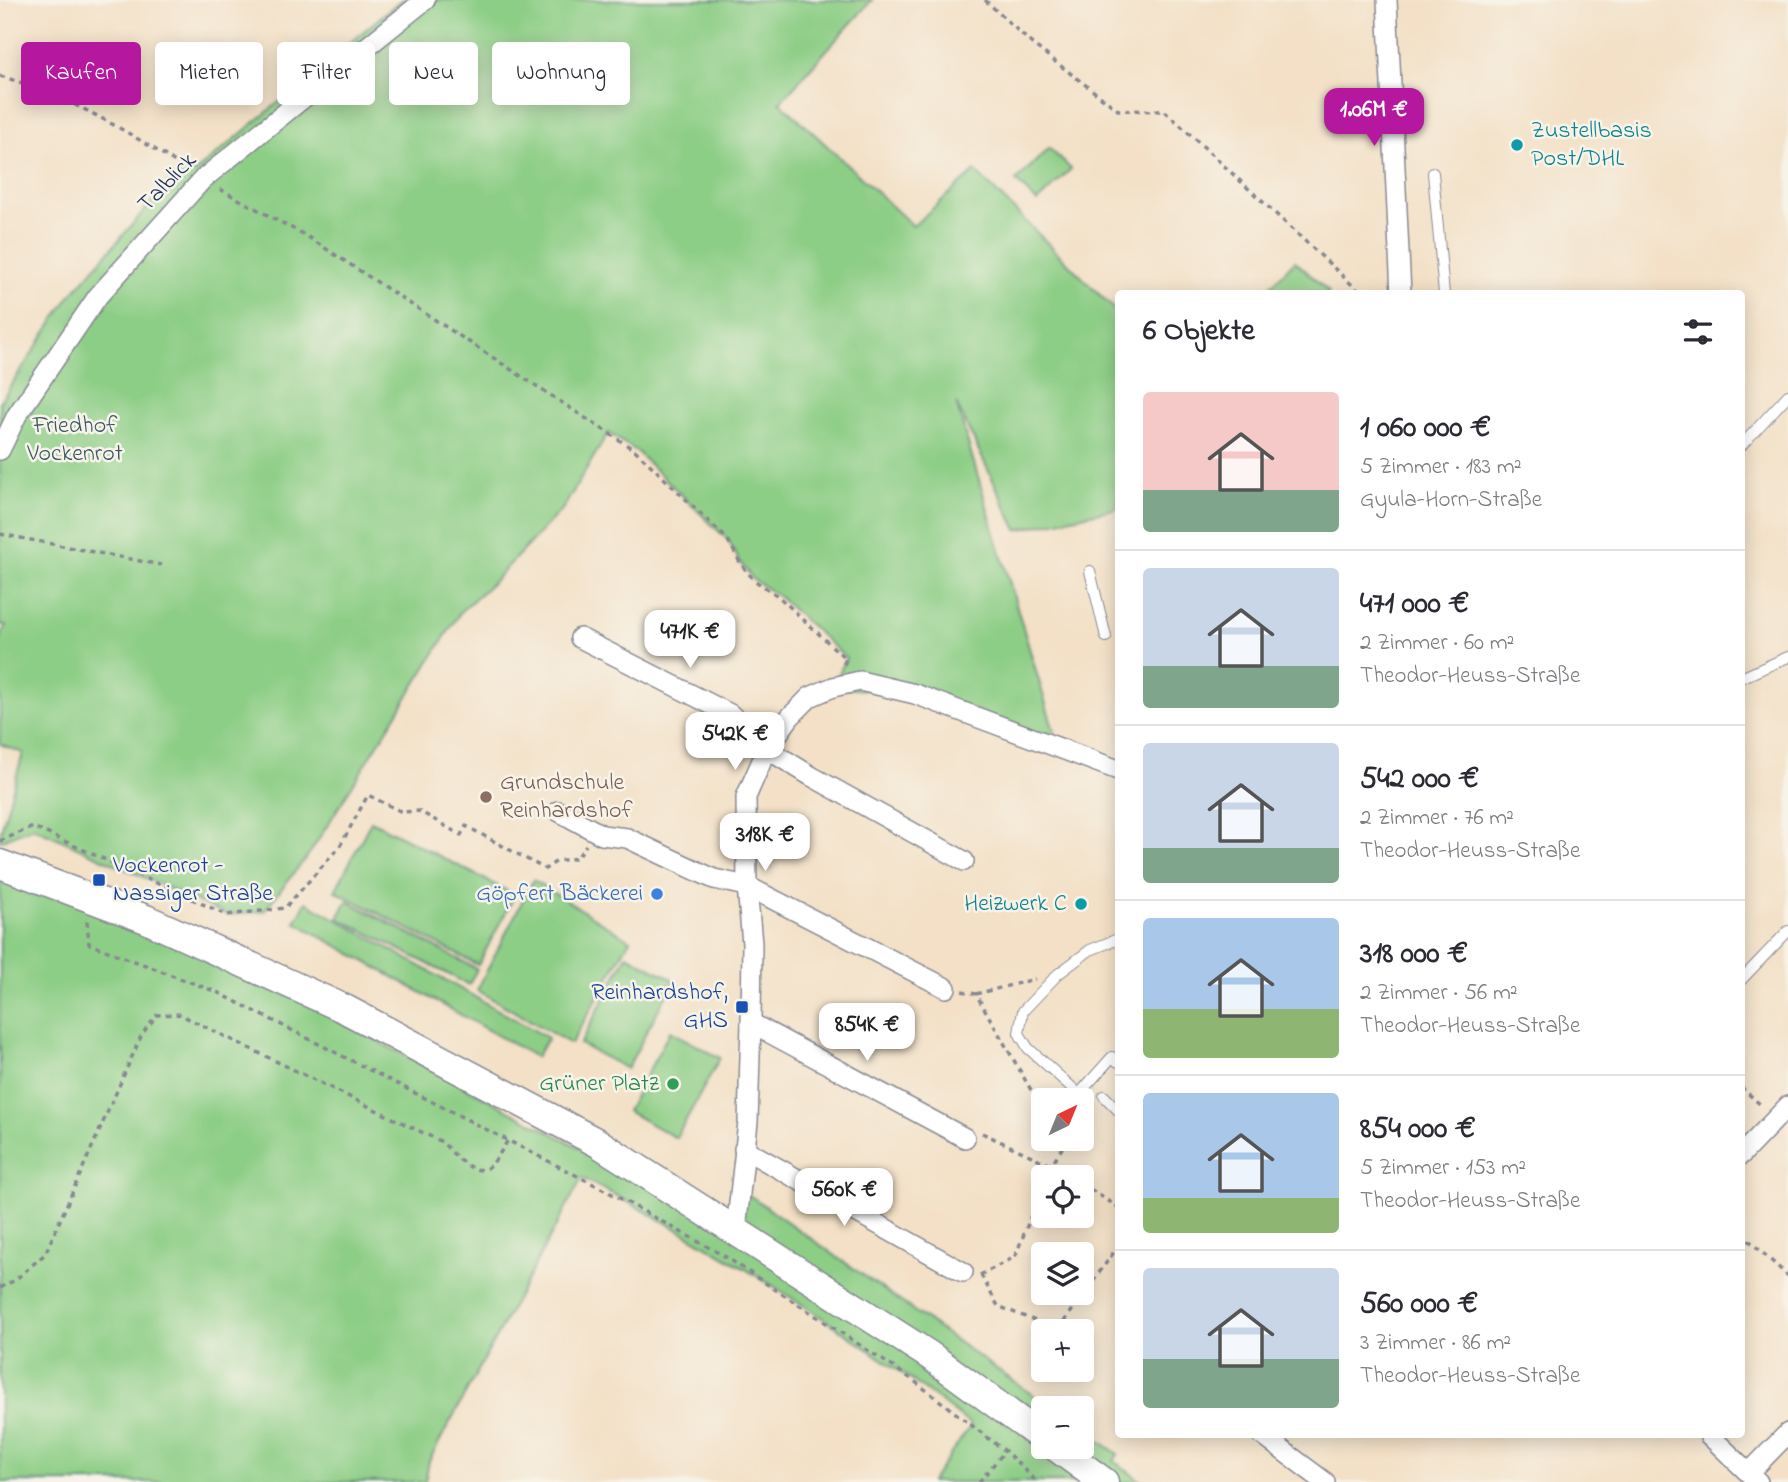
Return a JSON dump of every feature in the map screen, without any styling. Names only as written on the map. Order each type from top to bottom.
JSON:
[{"type":"main road","points":[[0,864],[146,919],[345,1009],[586,1136],[929,1356],[1031,1429]]},
{"type":"main road","points":[[1072,1459],[1104,1482]]},
{"type":"street","name":"Talblick","points":[[0,450],[17,415],[98,296],[203,179],[425,0]]},
{"type":"street","points":[[1387,0],[1401,290]]},
{"type":"street","points":[[580,638],[730,714],[766,749],[964,861]]},
{"type":"street","points":[[736,1230],[748,1122],[751,1023],[752,944],[747,886],[746,797],[766,749],[790,717],[810,697],[833,687],[860,681],[915,694],[1115,769]]},
{"type":"street","points":[[558,811],[602,835],[627,838],[714,879],[747,886],[946,988]]},
{"type":"street","points":[[751,1023],[963,1137]]},
{"type":"street","points":[[1745,1152],[1788,1106]]},
{"type":"street","points":[[744,1149],[972,1273]]},
{"type":"street","points":[[1712,1438],[1753,1478],[1788,1433]]},
{"type":"street","points":[[1266,1438],[1325,1482]]},
{"type":"lane","points":[[1433,173],[1444,290]]},
{"type":"lane","points":[[1745,442],[1788,395]]},
{"type":"lane","points":[[1090,571],[1107,637]]},
{"type":"lane","points":[[1745,676],[1788,657]]},
{"type":"lane","points":[[1745,976],[1788,931]]},
{"type":"lane","points":[[1115,940],[1090,950],[1058,974],[1023,1011],[1019,1033],[1028,1048],[1079,1094],[1112,1056],[1115,1059]]},
{"type":"lane","points":[[1104,1096],[1115,1107]]},
{"type":"path","points":[[985,0],[1031,43],[1118,110],[1165,111],[1358,290]]},
{"type":"path","points":[[0,76],[31,85],[114,123],[203,179],[308,237],[636,451],[728,540],[741,564],[754,580],[778,596],[846,659],[833,687]]},
{"type":"path","points":[[0,534],[161,565]]},
{"type":"path","points":[[0,841],[33,827],[227,915],[285,908],[340,846],[368,795],[402,812],[419,811],[461,835],[466,827],[545,869],[557,860],[577,858],[595,831]]},
{"type":"path","points":[[85,895],[89,944],[217,992],[605,1190],[726,1256],[913,1380],[1005,1451],[1037,1482]]},
{"type":"path","points":[[946,988],[976,994],[1058,974]]},
{"type":"path","points":[[976,994],[1031,1090]]},
{"type":"path","points":[[0,1288],[15,1280],[45,1254],[142,1034],[158,1015],[179,1014],[418,1130],[442,1142],[466,1166],[484,1169],[491,1166],[508,1140]]},
{"type":"path","points":[[1745,1091],[1765,1109]]},
{"type":"path","points":[[1094,1107],[1104,1096]]},
{"type":"path","points":[[963,1137],[971,1128],[1051,1165],[1060,1152]]},
{"type":"path","points":[[1094,1192],[1115,1205]]},
{"type":"path","points":[[1031,1216],[1015,1257],[972,1273],[998,1307],[1058,1330],[1115,1253]]},
{"type":"path","points":[[1745,1237],[1788,1276]]},
{"type":"path","points":[[979,1482],[1005,1451]]},
{"type":"green space","name":"Friedhof Vockenrot","points":[[401,0],[872,0],[780,102],[913,226],[975,171],[1115,310],[1115,509],[1017,530],[956,403],[1059,748],[915,694],[833,687],[846,658],[778,596],[754,580],[741,564],[728,540],[636,451],[608,433],[564,507],[493,582],[461,611],[312,850],[264,911],[227,915],[33,827],[0,841],[23,753],[0,744],[0,639],[6,626],[0,624],[0,402],[70,296],[171,180],[185,168],[194,173],[277,104],[375,105],[375,42],[351,42]]},
{"type":"green space","points":[[1049,148],[1071,169],[1037,202],[1016,181]]},
{"type":"green space","points":[[1295,261],[1327,290],[1267,290]]},
{"type":"green space","points":[[371,821],[515,895],[478,965],[335,891]]},
{"type":"green space","points":[[0,864],[146,919],[736,1230],[742,1190],[1035,1396],[1031,1396],[1031,1459],[1094,1459],[1094,1437],[1118,1454],[1114,1461],[1142,1482],[931,1482],[971,1425],[878,1356],[782,1292],[684,1232],[582,1178],[429,1461],[425,1482],[0,1482]]},
{"type":"green space","points":[[533,880],[630,940],[571,1044],[477,990]]},
{"type":"green space","points":[[347,901],[477,969],[469,985],[338,918]]},
{"type":"green space","points":[[306,902],[548,1038],[536,1057],[295,922]]},
{"type":"green space","points":[[627,955],[674,980],[627,1069],[580,1044]]},
{"type":"green space","name":"Grüner Platz","points":[[670,1031],[720,1058],[676,1138],[627,1111]]},
{"type":"place","name":"Zustellbasis Post/DHL","points":[[1517,145]]},
{"type":"place","name":"Grundschule Reinhardshof","points":[[486,797]]},
{"type":"place","name":"Vockenrot - Nassiger Straße","points":[[99,880]]},
{"type":"place","name":"Göpfert Bäckerei","points":[[657,894]]},
{"type":"place","name":"Heizwerk C","points":[[1081,904]]},
{"type":"place","name":"Reinhardshof, GHS","points":[[742,1007]]},
{"type":"place","name":"Grüner Platz","points":[[673,1084]]}]
